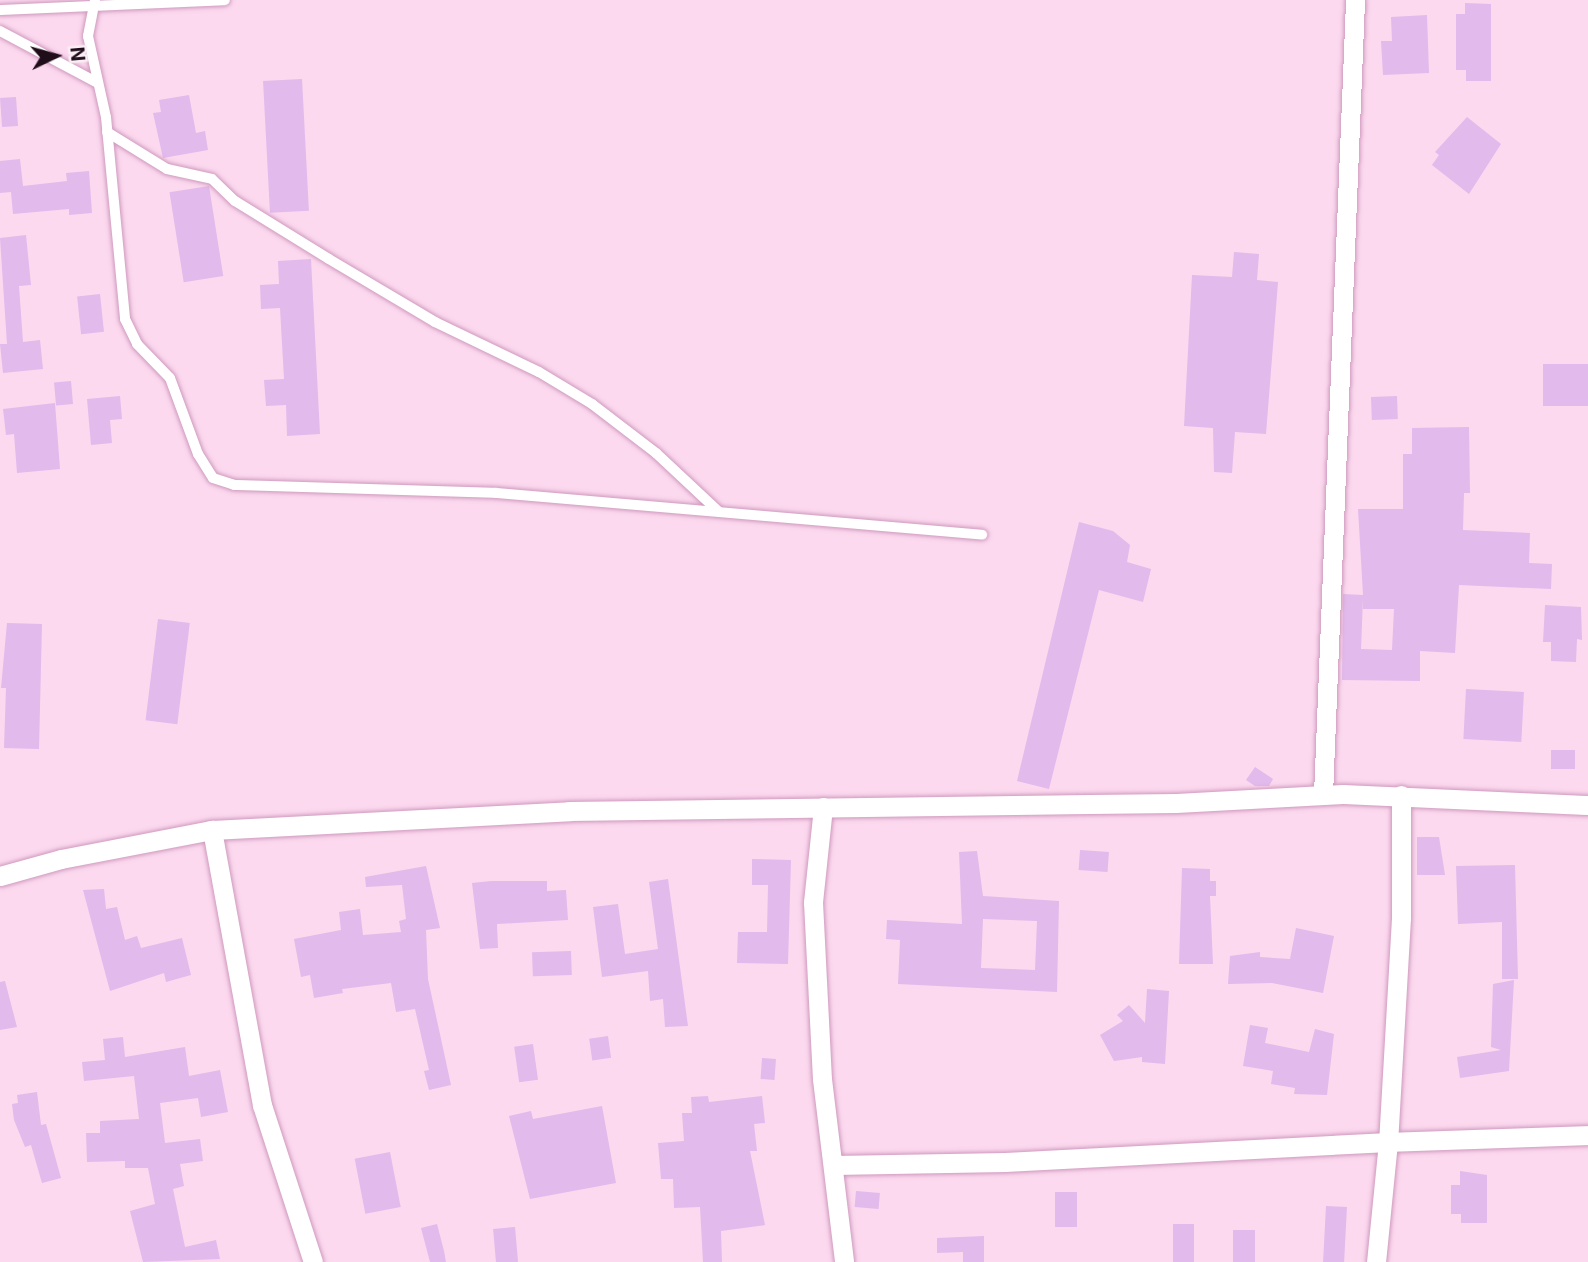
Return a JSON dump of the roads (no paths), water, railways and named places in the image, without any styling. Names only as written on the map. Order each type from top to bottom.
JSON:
[{"type":"street","points":[[1323,795],[1355,0]]},
{"type":"street","points":[[0,876],[61,859],[212,830],[569,811],[1176,803],[1323,795],[1401,795],[1588,805]]},
{"type":"street","points":[[1376,1262],[1388,1142],[1401,918],[1401,795]]},
{"type":"street","points":[[823,807],[813,902],[822,1079],[844,1262]]},
{"type":"street","points":[[212,830],[262,1105],[313,1262]]},
{"type":"street","points":[[834,1165],[1005,1162],[1388,1142],[1588,1135]]},
{"type":"lane","points":[[0,10],[94,3],[225,0]]},
{"type":"lane","points":[[94,3],[88,36],[107,132],[125,319],[137,344],[170,378],[198,454],[213,478],[234,485],[496,493],[982,535]]},
{"type":"lane","points":[[0,31],[96,82]]},
{"type":"lane","points":[[107,132],[167,169],[212,178],[235,201],[340,266],[435,322],[539,372],[592,404],[656,453],[720,512]]}]
